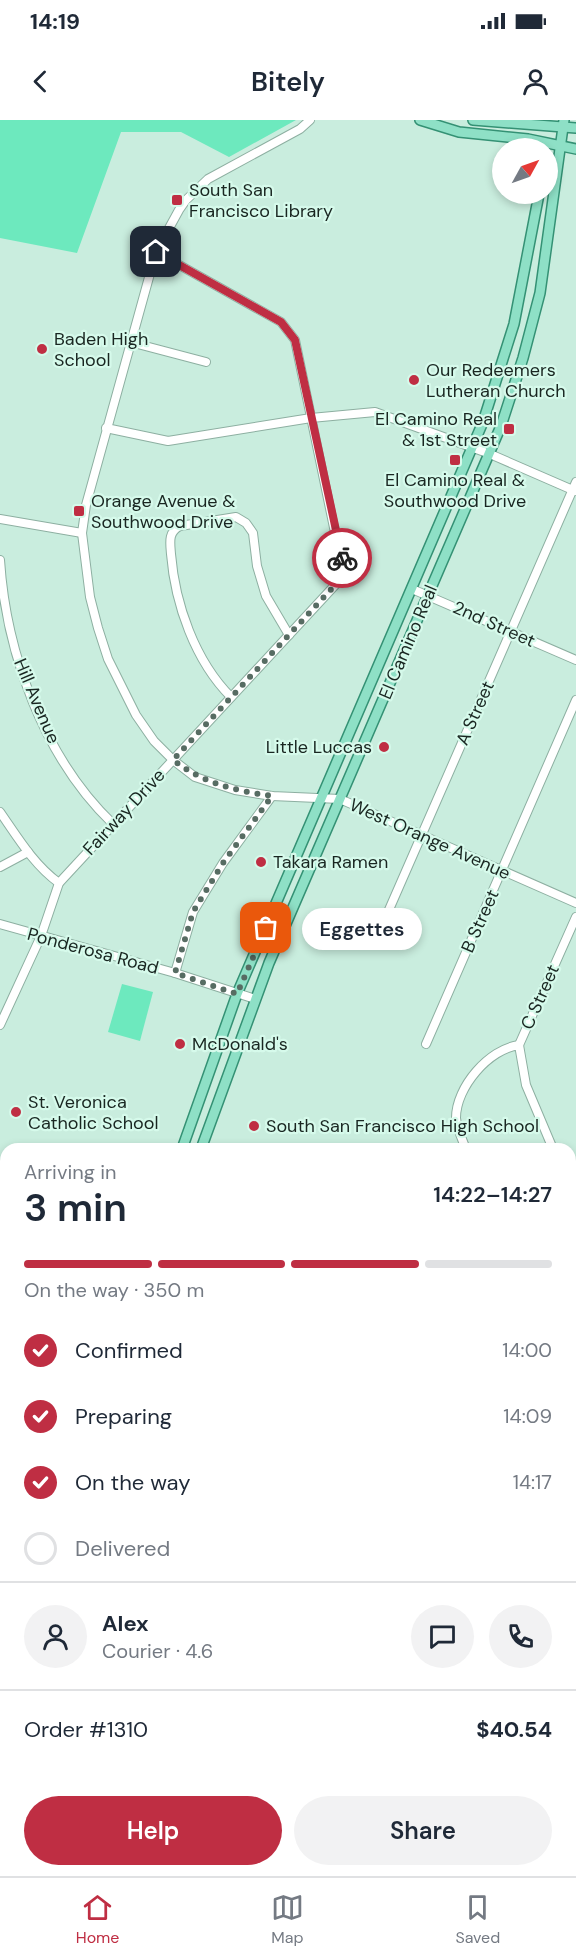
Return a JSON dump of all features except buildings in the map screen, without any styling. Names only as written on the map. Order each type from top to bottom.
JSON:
[{"type":"main road","points":[[420,120],[459,132],[498,138]]},
{"type":"main road","points":[[473,120],[564,123],[576,128]]},
{"type":"main road","points":[[544,138],[545,123]]},
{"type":"main road","name":"El Camino Real","points":[[203,1143],[255,999],[490,453],[531,332],[563,146],[564,123]]},
{"type":"main road","points":[[558,146],[576,149]]},
{"type":"main road","name":"El Camino Real","points":[[184,1143],[237,994],[473,448],[492,398],[514,324],[537,204]]},
{"type":"street","name":"West Orange Avenue","points":[[310,120],[300,129],[208,179],[186,200],[156,252],[106,428],[86,505],[82,533],[90,597],[108,659],[136,715],[154,741],[195,777],[235,790],[272,796],[322,796],[340,799],[421,837],[576,903]]},
{"type":"street","name":"Fairway Drive","points":[[0,1025],[41,936],[59,884],[337,583],[343,571],[295,340],[281,322],[156,252]]},
{"type":"street","points":[[130,342],[206,362]]},
{"type":"street","points":[[106,428],[168,441],[311,418],[375,412],[490,453],[575,488]]},
{"type":"street","name":"A Street","points":[[375,944],[575,488]]},
{"type":"street","points":[[231,697],[205,662],[185,619],[172,565],[170,539],[173,531],[180,526],[236,517],[246,523],[253,533],[257,566],[266,596],[289,635]]},
{"type":"street","points":[[0,519],[82,533]]},
{"type":"street","name":"Hill Avenue","points":[[0,560],[3,593],[14,648],[39,715],[75,777],[96,807],[113,824]]},
{"type":"street","name":"2nd Street","points":[[412,589],[576,660]]},
{"type":"street","name":"B Street","points":[[426,1044],[576,700]]},
{"type":"street","points":[[175,973],[193,912],[223,863],[272,796]]},
{"type":"street","points":[[0,812],[28,852],[59,884]]},
{"type":"street","points":[[0,867],[28,852]]},
{"type":"street","name":"C Street","points":[[550,1143],[526,1085],[519,1045],[576,917]]},
{"type":"street","name":"Ponderosa Road","points":[[0,924],[175,973],[255,999]]},
{"type":"street","name":"C Street","points":[[464,1143],[456,1117],[465,1086],[491,1056],[507,1047],[519,1045]]},
{"type":"green space","points":[[0,120],[296,120],[229,157],[181,132],[121,132],[77,253],[0,238]]},
{"type":"green space","points":[[122,984],[153,992],[140,1041],[108,1032]]},
{"type":"way so far","points":[[266,928],[237,994],[175,973],[193,912],[223,863],[272,796],[235,790],[195,777],[173,760],[337,583],[343,571],[342,558]]},
{"type":"place","name":"South San Francisco Library","points":[[177,200]]},
{"type":"place","name":"Baden High School","points":[[42,349]]},
{"type":"place","name":"Our Redeemers Lutheran Church","points":[[414,380]]},
{"type":"place","name":"El Camino Real & 1st Street","points":[[509,429]]},
{"type":"place","name":"El Camino Real & Southwood Drive","points":[[455,460]]},
{"type":"place","name":"Orange Avenue & Southwood Drive","points":[[79,511]]},
{"type":"place","name":"Little Luccas","points":[[384,747]]},
{"type":"place","name":"Takara Ramen","points":[[261,862]]},
{"type":"place","name":"Eggettes","points":[[266,928]]},
{"type":"place","name":"McDonald's","points":[[180,1044]]},
{"type":"place","name":"St. Veronica Catholic School","points":[[16,1112]]},
{"type":"place","name":"South San Francisco High School","points":[[254,1126]]},
{"type":"route","points":[[156,252],[281,322],[289,330],[295,340],[342,558]]}]
